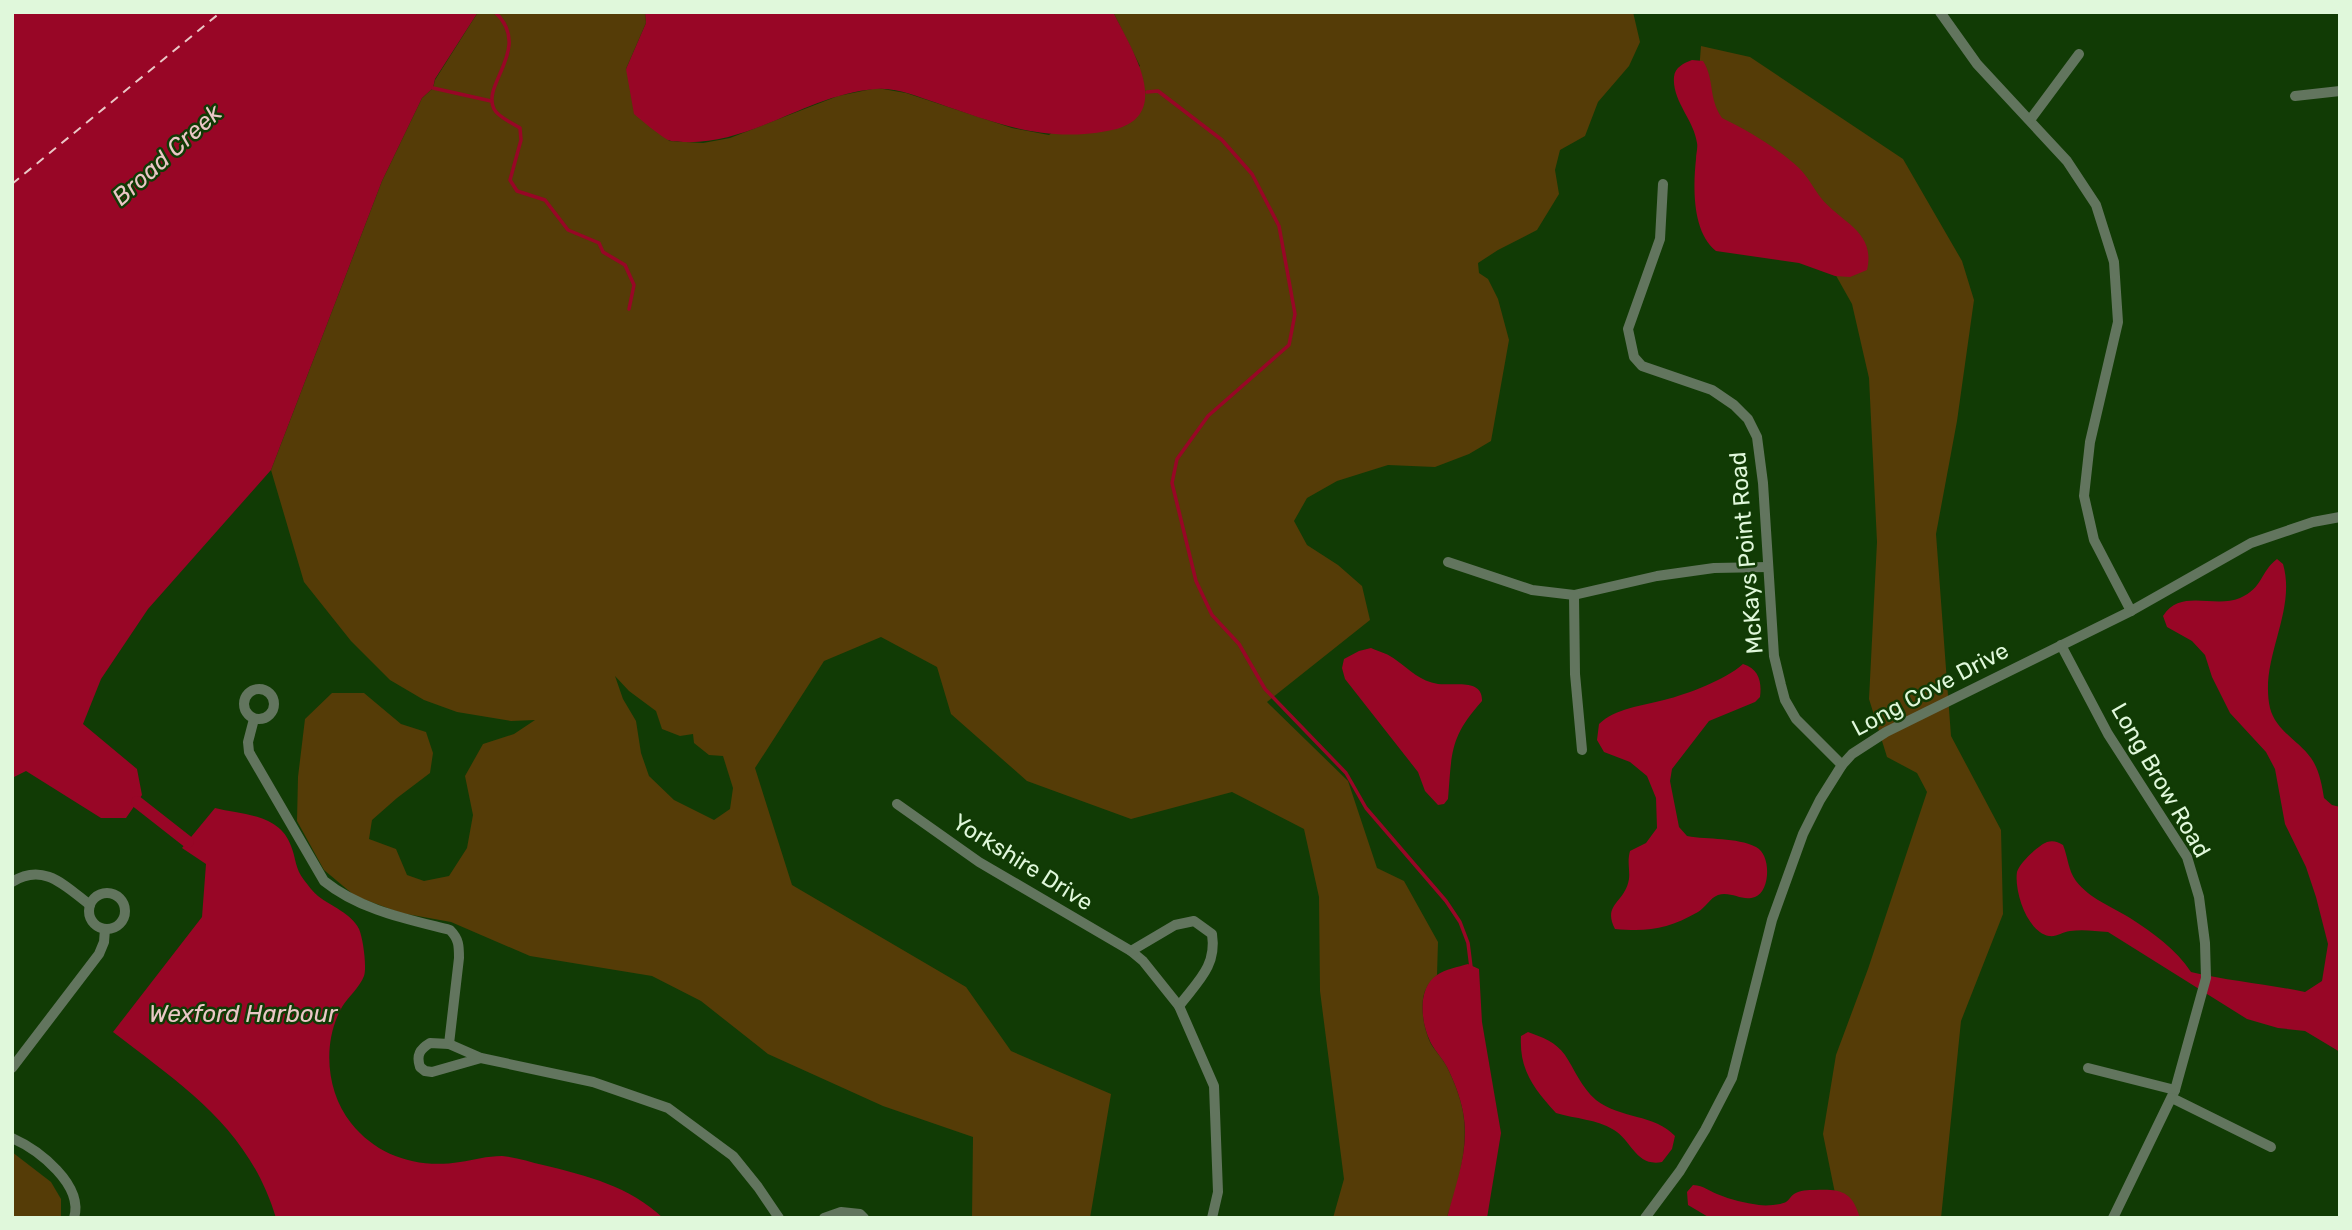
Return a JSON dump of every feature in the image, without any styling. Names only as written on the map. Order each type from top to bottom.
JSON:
[{"type":"street","points":[[1940,12],[1977,64],[2067,161],[2096,205],[2115,262],[2118,322],[2090,442],[2084,496],[2095,540],[2131,611]]},
{"type":"street","points":[[2030,120],[2079,54]]},
{"type":"street","points":[[2295,96],[2340,91]]},
{"type":"street","name":"McKays Point Road","points":[[1663,184],[1660,239],[1628,329],[1634,358],[1642,366],[1712,390],[1734,405],[1748,419],[1757,437],[1763,483],[1774,656],[1785,700],[1796,719],[1842,765]]},
{"type":"street","name":"Long Cove Drive","points":[[1645,1218],[1680,1171],[1732,1078],[1772,920],[1803,834],[1820,800],[1852,754],[1885,732],[2131,611],[2251,543],[2314,522],[2340,517]]},
{"type":"street","points":[[1448,562],[1532,590],[1574,595],[1657,576],[1714,568],[1768,567]]},
{"type":"street","points":[[1574,595],[1582,750]]},
{"type":"street","name":"Long Brow Road","points":[[2061,645],[2108,734],[2187,857],[2199,897],[2205,943],[2206,978],[2173,1094],[2113,1218]]},
{"type":"street","points":[[254,719],[248,742],[249,752],[324,881],[369,907],[450,930],[456,936],[459,958],[449,1044]]},
{"type":"street","name":"Yorkshire Drive","points":[[897,804],[979,862],[1131,951],[1143,961],[1179,1006],[1214,1086],[1218,1192],[1212,1218]]},
{"type":"street","points":[[12,882],[23,875],[36,873],[49,876],[90,905]]},
{"type":"street","points":[[104,893],[116,895],[124,904],[125,917],[111,929],[105,929],[92,921],[90,905],[104,893]]},
{"type":"street","points":[[1131,951],[1175,925],[1194,921],[1212,934],[1214,948],[1211,963],[1179,1006]]},
{"type":"street","points":[[12,1068],[99,954],[105,929]]},
{"type":"street","points":[[481,1058],[432,1072],[420,1067],[418,1056],[424,1046],[430,1043],[449,1044],[481,1058],[593,1082],[668,1108],[733,1156],[779,1218]]},
{"type":"street","points":[[2088,1068],[2173,1094],[2271,1147]]},
{"type":"street","points":[[12,1138],[29,1145],[65,1179],[76,1203],[74,1218]]},
{"type":"street","points":[[824,1218],[841,1212],[860,1214],[864,1218]]},
{"type":"shaded area","points":[[478,12],[645,12],[646,23],[626,69],[669,141],[703,143],[730,138],[838,96],[877,88],[906,93],[1012,128],[1049,135],[1140,66],[1113,12],[1633,12],[1640,42],[1629,66],[1598,102],[1585,136],[1560,150],[1555,170],[1559,194],[1537,230],[1478,263],[1479,273],[1488,279],[1498,299],[1509,340],[1491,441],[1469,454],[1435,467],[1388,465],[1337,481],[1307,498],[1294,521],[1307,545],[1338,565],[1362,586],[1370,620],[1267,702],[1348,781],[1377,868],[1404,881],[1438,942],[1437,975],[1424,993],[1423,1016],[1431,1044],[1445,1064],[1462,1106],[1465,1139],[1447,1218],[1333,1218],[1344,1179],[1320,991],[1319,897],[1304,829],[1232,792],[1131,819],[1027,781],[951,714],[937,667],[881,637],[824,661],[755,768],[792,885],[966,987],[1011,1051],[1111,1094],[1090,1218],[972,1218],[973,1137],[883,1106],[768,1054],[701,1001],[652,976],[530,956],[451,922],[401,913],[355,896],[324,870],[297,821],[298,777],[305,719],[332,693],[364,693],[401,724],[426,732],[433,753],[430,773],[372,820],[369,839],[396,849],[407,875],[424,881],[449,876],[467,848],[473,815],[465,776],[483,744],[514,734],[535,720],[511,721],[457,712],[424,700],[390,680],[351,641],[304,582],[271,470],[382,181],[422,98],[433,88],[435,80]],"holes":[[[615,676],[629,691],[656,711],[662,729],[680,736],[693,734],[694,743],[709,755],[723,756],[733,788],[730,809],[714,820],[674,800],[649,776],[641,753],[636,721],[623,699]]]},
{"type":"shaded area","points":[[1701,46],[1750,57],[1903,159],[1962,261],[1974,300],[1957,421],[1936,534],[1951,736],[2001,830],[2003,914],[1961,1021],[1941,1218],[1840,1218],[1823,1134],[1836,1055],[1868,969],[1927,792],[1917,773],[1887,757],[1869,699],[1877,542],[1869,378],[1852,304],[1816,240],[1697,97]]},
{"type":"shaded area","points":[[12,1152],[51,1182],[61,1199],[61,1218],[12,1218]]},
{"type":"water","name":"Broad Creek","points":[[12,12],[478,12],[435,79],[433,88],[422,98],[382,181],[271,470],[148,609],[101,679],[83,724],[137,769],[142,795],[126,818],[101,818],[26,771],[12,778]]},
{"type":"water","points":[[645,12],[1113,12],[1138,63],[1144,81],[1145,98],[1141,113],[1128,124],[1107,131],[1062,134],[1020,129],[907,93],[876,89],[827,100],[733,136],[708,141],[671,141],[634,114],[626,69],[646,23]]},
{"type":"water","points":[[1692,60],[1703,61],[1707,68],[1715,103],[1722,118],[1762,140],[1790,161],[1829,207],[1862,237],[1868,257],[1867,270],[1850,277],[1835,276],[1799,263],[1716,251],[1708,243],[1702,233],[1696,208],[1694,183],[1697,143],[1674,86],[1678,68]]},
{"type":"water","points":[[2277,559],[2283,564],[2286,582],[2282,618],[2269,672],[2270,708],[2277,723],[2314,762],[2324,798],[2332,805],[2340,807],[2340,1052],[2305,1031],[2278,1028],[2247,1019],[2108,932],[2075,930],[2052,936],[2041,933],[2028,919],[2018,889],[2017,872],[2025,859],[2043,844],[2049,841],[2057,842],[2063,845],[2071,872],[2082,887],[2155,935],[2179,956],[2191,972],[2305,992],[2322,981],[2328,944],[2306,867],[2285,824],[2275,769],[2266,752],[2230,713],[2212,677],[2205,655],[2192,641],[2167,627],[2163,616],[2179,603],[2220,602],[2240,598],[2253,590]]},
{"type":"water","points":[[1371,648],[1390,656],[1426,680],[1438,684],[1472,686],[1481,694],[1482,701],[1463,725],[1454,747],[1448,799],[1444,804],[1438,805],[1425,791],[1418,772],[1345,679],[1342,668],[1344,659]]},
{"type":"water","points":[[1743,664],[1756,673],[1760,697],[1755,702],[1709,721],[1672,769],[1670,781],[1679,827],[1687,836],[1731,840],[1756,847],[1765,857],[1767,865],[1764,888],[1760,894],[1750,898],[1718,895],[1698,912],[1668,926],[1638,930],[1615,929],[1611,914],[1627,887],[1630,851],[1646,843],[1657,828],[1656,798],[1647,776],[1630,762],[1604,752],[1597,740],[1599,724],[1621,711],[1706,686]]},
{"type":"water","name":"Wexford Harbour","points":[[215,808],[259,818],[278,828],[286,835],[299,872],[309,886],[318,896],[356,923],[359,929],[364,953],[364,976],[342,1007],[331,1036],[329,1051],[336,1097],[351,1123],[361,1134],[386,1152],[429,1164],[502,1156],[576,1173],[622,1190],[663,1218],[276,1218],[264,1186],[231,1134],[188,1091],[113,1032],[202,917],[206,864],[182,848]]},
{"type":"water","points":[[1468,964],[1479,969],[1482,1022],[1501,1133],[1487,1218],[1447,1218],[1461,1166],[1465,1126],[1454,1083],[1428,1037],[1422,1008],[1430,981],[1448,970]]},
{"type":"water","points":[[1528,1032],[1561,1050],[1582,1084],[1596,1100],[1616,1111],[1658,1124],[1675,1136],[1672,1149],[1662,1162],[1646,1161],[1607,1126],[1556,1113],[1541,1096],[1525,1069],[1521,1036]]},
{"type":"water","points":[[1693,1185],[1733,1200],[1762,1205],[1783,1203],[1801,1191],[1839,1191],[1853,1202],[1860,1218],[1710,1218],[1688,1205],[1687,1192]]},
{"type":"waterway","points":[[495,12],[505,25],[509,39],[508,52],[494,88],[494,109],[520,128],[521,140],[510,180],[517,191],[545,200],[568,230],[599,243],[603,252],[625,265],[634,285],[629,309]]},
{"type":"waterway","points":[[433,88],[491,101]]},
{"type":"waterway","points":[[1147,92],[1158,91],[1222,140],[1252,174],[1279,226],[1295,314],[1289,345],[1208,416],[1177,459],[1172,483],[1196,581],[1212,615],[1239,644],[1265,689],[1346,773],[1366,808],[1446,901],[1460,922],[1468,943],[1471,967]]},
{"type":"waterway","points":[[137,802],[188,842]]},
{"type":"ferry route","points":[[12,184],[221,12]]}]
